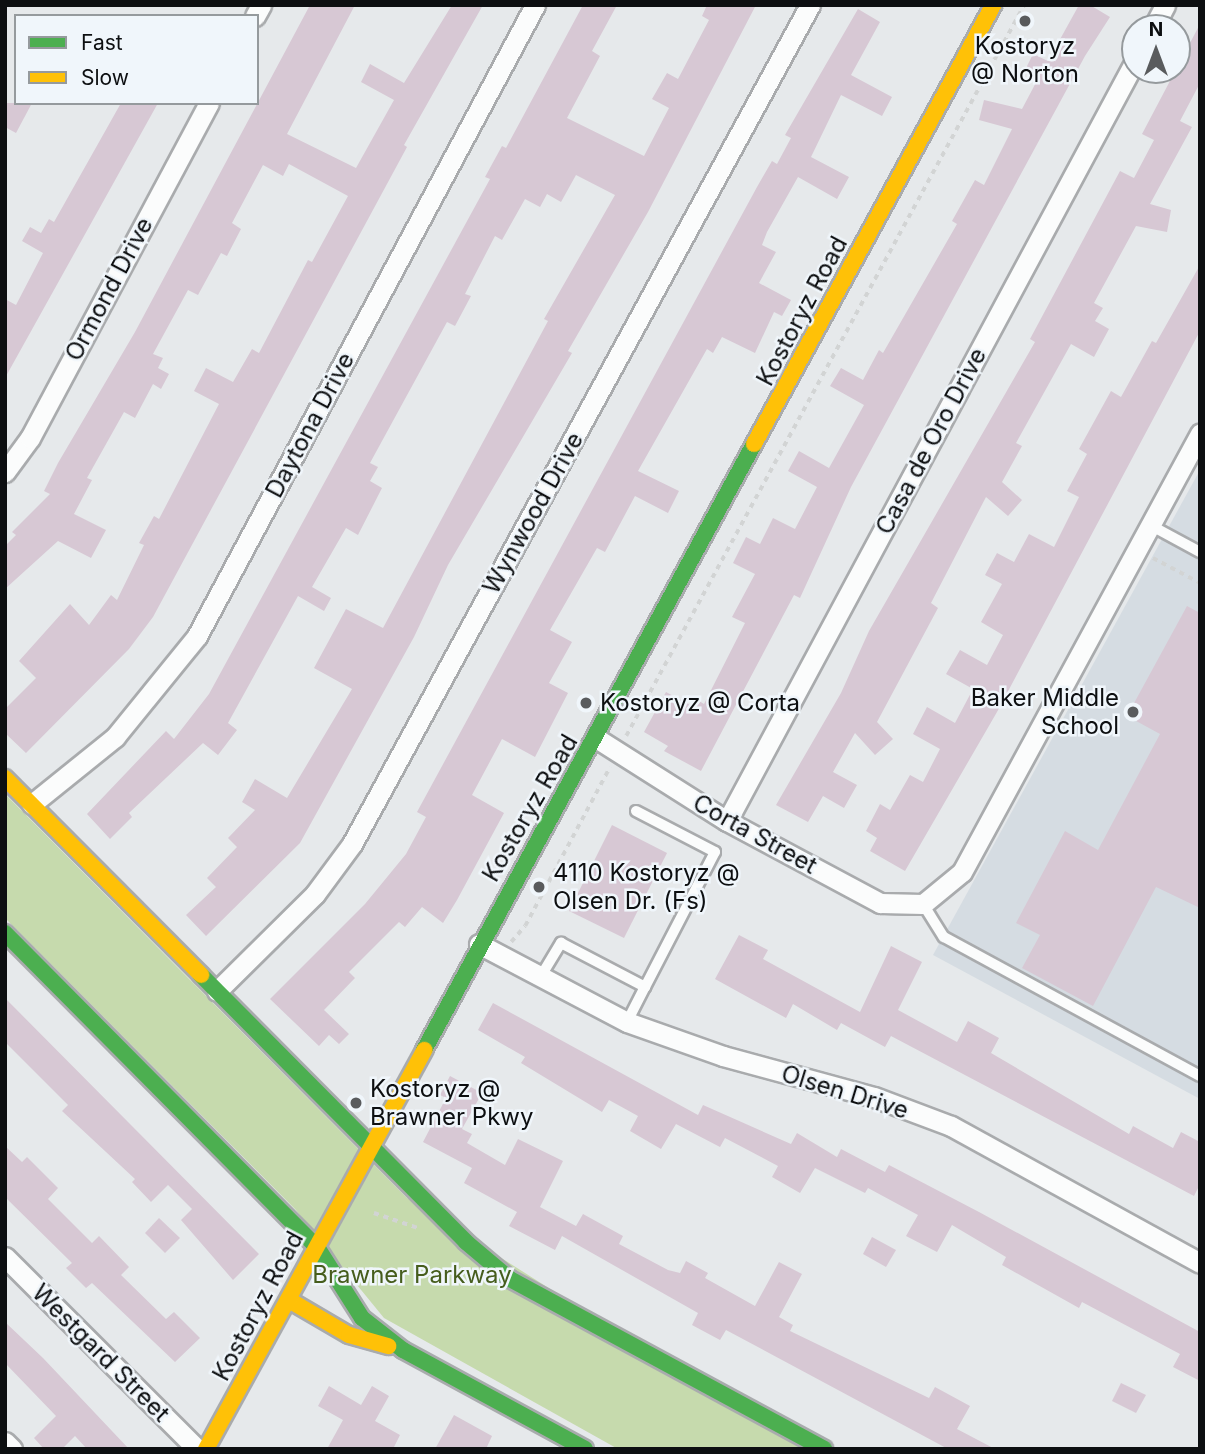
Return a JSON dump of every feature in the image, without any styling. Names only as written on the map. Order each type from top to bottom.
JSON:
[{"type":"street","name":"Daytona Drive","points":[[32,804],[115,737],[197,636],[536,5]]},
{"type":"street","name":"Wynwood Drive","points":[[217,991],[315,894],[352,844],[810,5]]},
{"type":"street","name":"Kostoryz Road","points":[[206,1449],[289,1300],[479,944],[596,738],[993,5]]},
{"type":"street","name":"Casa de Oro Drive","points":[[727,821],[1123,84]]},
{"type":"street","name":"Ormond Drive","points":[[5,472],[30,438],[208,105]]},
{"type":"street","points":[[923,904],[962,872],[1200,433]]},
{"type":"street","name":"Corta Street","points":[[596,738],[727,821],[880,902],[923,904]]},
{"type":"street","points":[[5,778],[466,1242],[510,1279],[824,1449]]},
{"type":"street","points":[[5,933],[317,1247],[362,1318],[403,1350],[585,1449]]},
{"type":"street","name":"Olsen Drive","points":[[479,944],[627,1022],[723,1056],[874,1097],[951,1126],[1200,1263]]},
{"type":"street","name":"Westgard Street","points":[[5,1257],[197,1449]]},
{"type":"street","points":[[289,1300],[349,1335],[403,1350]]},
{"type":"street","points":[[5,1442],[12,1449]]},
{"type":"lane","points":[[1150,525],[1200,552]]},
{"type":"lane","points":[[627,1022],[715,852],[636,811]]},
{"type":"lane","points":[[923,904],[944,937],[1200,1076]]},
{"type":"lane","points":[[541,976],[561,943],[645,987]]},
{"type":"path","points":[[504,957],[516,931],[526,926],[617,752],[1024,5]]},
{"type":"path","points":[[1151,556],[1200,583]]},
{"type":"shaded area","name":"Baker Middle School","points":[[1200,470],[1200,1099],[933,955]]},
{"type":"green space","name":"Brawner Parkway","points":[[5,794],[407,1198],[802,1449],[618,1449],[384,1318],[295,1209],[5,918]]},
{"type":"building","points":[[310,5],[355,5],[287,134],[356,168],[394,100],[361,82],[370,64],[404,83],[452,5],[483,5],[404,145],[407,147],[153,617],[129,649],[26,753],[5,733],[5,709],[36,678],[19,661],[70,604],[89,625],[111,595],[117,600],[144,545],[139,543],[154,516],[159,519],[219,404],[194,391],[206,368],[233,382],[252,349],[259,353],[308,260],[312,262],[348,196],[289,164],[283,176],[263,165],[232,223],[241,229],[227,256],[221,253],[198,295],[188,290],[153,354],[163,358],[158,368],[169,374],[161,389],[153,384],[135,418],[124,412],[87,478],[92,480],[74,514],[106,530],[91,558],[58,541],[5,589],[5,546],[16,535],[12,532],[50,494],[44,491],[58,463],[135,332],[256,105],[259,105],[259,100]]},
{"type":"building","points":[[583,5],[617,5],[592,51],[600,56],[567,118],[644,156],[669,108],[652,99],[667,73],[678,79],[709,20],[702,16],[707,5],[756,5],[648,212],[568,351],[572,353],[448,565],[414,637],[300,843],[206,936],[186,915],[216,887],[207,878],[237,847],[228,838],[255,810],[242,802],[255,779],[287,798],[352,689],[314,668],[346,609],[383,628],[548,321],[544,319],[615,195],[576,175],[561,202],[547,194],[540,207],[525,199],[502,240],[495,236],[465,294],[471,296],[455,326],[447,322],[370,463],[378,467],[370,481],[382,488],[358,535],[346,528],[312,587],[331,598],[324,611],[298,596],[228,723],[237,730],[218,755],[203,743],[129,813],[132,817],[110,839],[87,814],[166,731],[174,739],[209,694],[490,179],[485,177],[502,146],[506,148]]},
{"type":"building","points":[[1079,5],[1090,5],[1110,17],[1085,56],[851,487],[800,598],[794,595],[701,771],[664,751],[668,746],[644,732],[666,692],[690,705],[694,698],[704,704],[745,623],[732,617],[755,574],[733,563],[746,537],[760,544],[773,518],[795,529],[817,487],[788,471],[799,451],[829,468],[864,405],[830,386],[841,368],[863,380],[879,350],[883,353],[957,224],[952,221],[975,180],[984,185],[1012,129],[979,120],[984,100],[1022,109],[1040,75],[1026,68],[1033,54],[1048,61]]},
{"type":"building","points":[[858,9],[880,22],[851,75],[892,97],[882,116],[841,95],[811,157],[849,177],[837,199],[798,177],[767,232],[762,245],[776,252],[759,283],[791,300],[782,316],[774,312],[755,353],[722,337],[713,353],[707,349],[638,471],[679,491],[668,513],[635,496],[605,552],[597,548],[550,630],[572,642],[549,683],[568,693],[535,757],[502,739],[472,795],[504,813],[457,900],[443,923],[422,907],[405,927],[399,922],[349,972],[355,978],[324,1010],[349,1034],[339,1044],[329,1035],[319,1046],[270,999],[365,904],[406,854],[426,817],[417,812],[757,187],[772,161],[777,164],[791,138],[785,135]]},
{"type":"building","points":[[1200,24],[1200,83],[1180,121],[1192,127],[1150,204],[1171,210],[1167,232],[1136,226],[1094,303],[1103,308],[1095,321],[1109,329],[1094,357],[1071,344],[1016,443],[1022,446],[1002,482],[1022,500],[1008,516],[986,497],[931,603],[938,608],[877,722],[893,739],[875,755],[855,733],[833,772],[857,785],[844,808],[823,796],[808,822],[776,805],[841,693],[869,631],[1035,342],[1030,339],[1120,171],[1134,178],[1154,140],[1142,134],[1168,84],[1191,84],[1191,41]]},
{"type":"building","points":[[5,103],[31,105],[16,133],[5,127]]},
{"type":"building","points":[[120,105],[157,105],[5,378],[5,299],[16,305],[43,253],[22,241],[30,227],[41,233],[49,219],[54,222]]},
{"type":"building","points":[[1200,265],[1200,331],[997,712],[905,871],[870,851],[877,838],[866,831],[880,804],[890,810],[910,775],[923,782],[940,749],[913,734],[927,707],[955,723],[973,689],[946,674],[960,650],[987,665],[1003,635],[981,622],[1002,584],[985,575],[997,553],[1014,562],[1029,534],[1054,547],[1079,497],[1067,491],[1087,454],[1079,449],[1111,391],[1121,397],[1152,341],[1156,343]]},
{"type":"building","points":[[1187,606],[1200,613],[1200,908],[1156,887],[1093,1006],[1022,968],[1040,935],[1016,923],[1065,831],[1098,850],[1160,734],[1127,716]]},
{"type":"building","points":[[612,825],[667,853],[624,938],[569,911]]},
{"type":"building","points":[[739,935],[768,950],[763,959],[860,1012],[891,946],[922,962],[898,1010],[957,1042],[968,1021],[999,1038],[991,1053],[1129,1134],[1133,1126],[1173,1148],[1181,1132],[1200,1142],[1200,1184],[1194,1196],[891,1036],[885,1047],[841,1023],[837,1030],[793,1004],[786,1018],[715,979]]},
{"type":"building","points":[[5,998],[259,1254],[233,1280],[181,1220],[192,1209],[168,1185],[151,1202],[132,1182],[135,1179],[62,1111],[68,1105],[5,1042]]},
{"type":"building","points":[[493,1003],[698,1115],[703,1105],[791,1144],[797,1133],[837,1157],[841,1149],[885,1172],[889,1165],[979,1212],[1200,1332],[1200,1381],[1173,1367],[1180,1354],[1082,1302],[1079,1308],[1002,1265],[1006,1257],[952,1225],[937,1252],[906,1236],[918,1215],[868,1188],[865,1193],[815,1168],[800,1193],[772,1177],[778,1166],[725,1138],[720,1147],[676,1124],[661,1149],[630,1131],[638,1116],[609,1100],[602,1112],[521,1063],[525,1057],[478,1030]]},
{"type":"building","points":[[450,1076],[482,1093],[462,1129],[472,1134],[467,1143],[505,1165],[518,1139],[563,1161],[540,1207],[576,1226],[583,1214],[623,1236],[619,1244],[668,1270],[680,1273],[686,1261],[708,1273],[705,1278],[755,1306],[779,1262],[802,1274],[779,1317],[793,1325],[790,1331],[929,1398],[935,1387],[970,1406],[957,1429],[995,1449],[948,1449],[726,1330],[720,1340],[692,1325],[698,1313],[562,1236],[555,1250],[509,1226],[517,1212],[464,1183],[472,1168],[423,1142],[446,1098],[440,1095]]},
{"type":"building","points":[[5,1146],[22,1162],[27,1157],[58,1188],[48,1199],[92,1243],[99,1236],[129,1267],[121,1275],[166,1319],[174,1312],[200,1338],[175,1362],[92,1283],[86,1288],[66,1268],[72,1263],[5,1197]]},
{"type":"building","points":[[159,1218],[180,1238],[165,1253],[145,1233]]},
{"type":"building","points":[[872,1237],[896,1250],[886,1267],[863,1254]]},
{"type":"building","points":[[5,1322],[129,1449],[87,1449],[75,1436],[62,1449],[44,1449],[34,1438],[56,1416],[5,1363]]},
{"type":"building","points":[[1121,1383],[1146,1395],[1136,1413],[1112,1401]]},
{"type":"building","points":[[329,1386],[361,1405],[372,1386],[389,1396],[375,1421],[400,1435],[393,1449],[327,1449],[343,1420],[318,1406]]},
{"type":"building","points":[[454,1415],[492,1436],[486,1449],[435,1449]]},
{"type":"traffic: fast","points":[[424,1050],[754,444]]},
{"type":"traffic: fast","points":[[5,933],[317,1247],[362,1318],[403,1350],[585,1449]]},
{"type":"traffic: fast","points":[[201,975],[466,1242],[510,1279],[824,1449]]},
{"type":"traffic: slow","points":[[754,444],[993,5]]},
{"type":"traffic: slow","points":[[5,778],[201,975]]},
{"type":"traffic: slow","points":[[206,1449],[424,1050]]},
{"type":"traffic: slow","points":[[289,1300],[349,1335],[388,1346]]},
{"type":"place","name":"Kostoryz @ Norton","points":[[1025,21]]},
{"type":"place","name":"Kostoryz @ Corta","points":[[586,703]]},
{"type":"place","name":"Baker Middle School","points":[[1133,712]]},
{"type":"place","name":"4110 Kostoryz @ Olsen Dr. (Fs)","points":[[539,887]]},
{"type":"place","name":"Kostoryz @ Brawner Pkwy","points":[[356,1103]]}]
